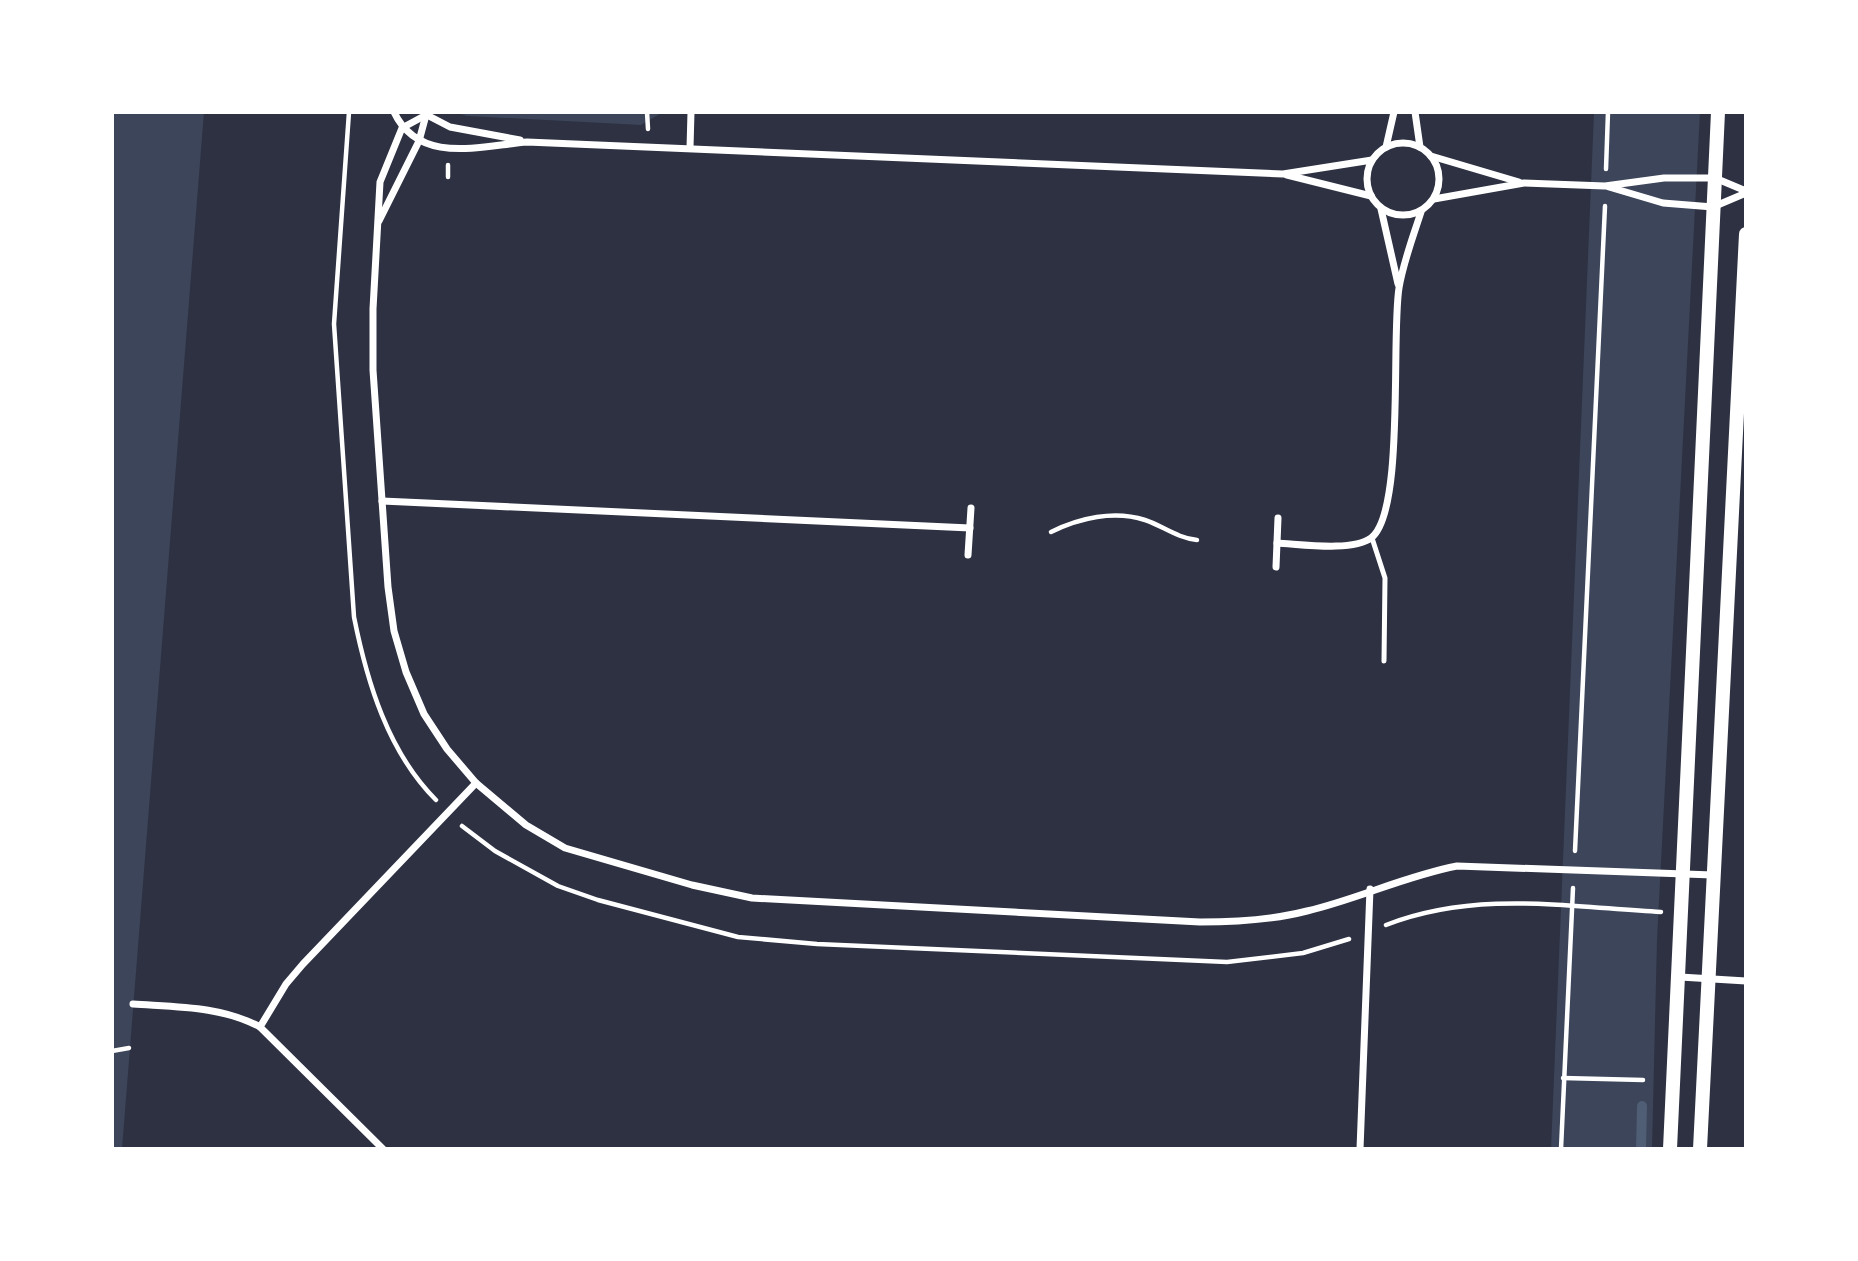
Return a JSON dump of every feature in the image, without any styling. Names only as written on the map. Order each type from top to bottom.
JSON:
[{"type":"main road","points":[[1670,1149],[1718,112]]},
{"type":"main road","points":[[1700,1149],[1746,233]]},
{"type":"street","points":[[394,112],[401,128],[419,141],[449,149],[527,142],[1283,174],[1372,160]]},
{"type":"street","points":[[690,148],[691,112]]},
{"type":"street","points":[[1386,147],[1394,112]]},
{"type":"street","points":[[1415,112],[1420,147]]},
{"type":"street","points":[[425,113],[401,128],[380,182],[373,359],[392,618],[406,672],[424,714],[447,749],[476,783],[526,825],[565,848],[674,880],[752,898],[819,904],[1235,922],[1309,911],[1421,873],[1457,866],[1714,875]]},
{"type":"street","points":[[378,225],[419,141],[425,113]]},
{"type":"street","points":[[425,113],[450,127],[527,142]]},
{"type":"street","points":[[1399,289],[1381,209],[1371,197],[1367,172],[1372,160],[1386,147],[1408,143],[1420,147],[1431,156],[1524,183]]},
{"type":"street","points":[[1277,543],[1347,546],[1372,538],[1386,515],[1390,498],[1399,289],[1421,212],[1434,199],[1439,177],[1431,156]]},
{"type":"street","points":[[1283,174],[1371,197]]},
{"type":"street","points":[[1434,199],[1524,183],[1605,186],[1664,178],[1715,178],[1746,192]]},
{"type":"street","points":[[1605,186],[1663,203],[1713,206],[1746,192]]},
{"type":"street","points":[[1381,209],[1401,216],[1421,212]]},
{"type":"street","points":[[382,501],[970,528]]},
{"type":"street","points":[[968,555],[971,508]]},
{"type":"street","points":[[1276,567],[1278,518]]},
{"type":"street","points":[[260,1027],[286,984],[476,783]]},
{"type":"street","points":[[1360,1149],[1370,889]]},
{"type":"street","points":[[1680,977],[1746,981]]},
{"type":"street","points":[[134,1004],[219,1011],[238,1016],[260,1027],[383,1149]]},
{"type":"lane","points":[[1372,538],[1382,564],[1385,587],[1384,661]]},
{"type":"path","points":[[349,112],[334,324],[354,617],[363,662],[379,709],[427,790],[468,833],[495,852],[558,886],[598,900],[738,937],[767,941],[1227,962],[1303,953],[1404,918],[1460,904],[1499,902],[1682,914]]},
{"type":"path","points":[[1561,1149],[1608,112]]},
{"type":"path","points":[[1051,533],[1107,514],[1144,520],[1185,539],[1196,540]]},
{"type":"path","points":[[112,1051],[129,1048]]},
{"type":"path","points":[[1563,1077],[1643,1080]]},
{"type":"shaded area","points":[[112,112],[204,112],[122,1149],[112,1149]]},
{"type":"shaded area","points":[[454,112],[663,112],[641,125],[467,116]]},
{"type":"shaded area","points":[[1594,112],[1700,112],[1657,940],[1652,1149],[1551,1149]]},
{"type":"waterway","points":[[1641,1149],[1642,1106]]}]
